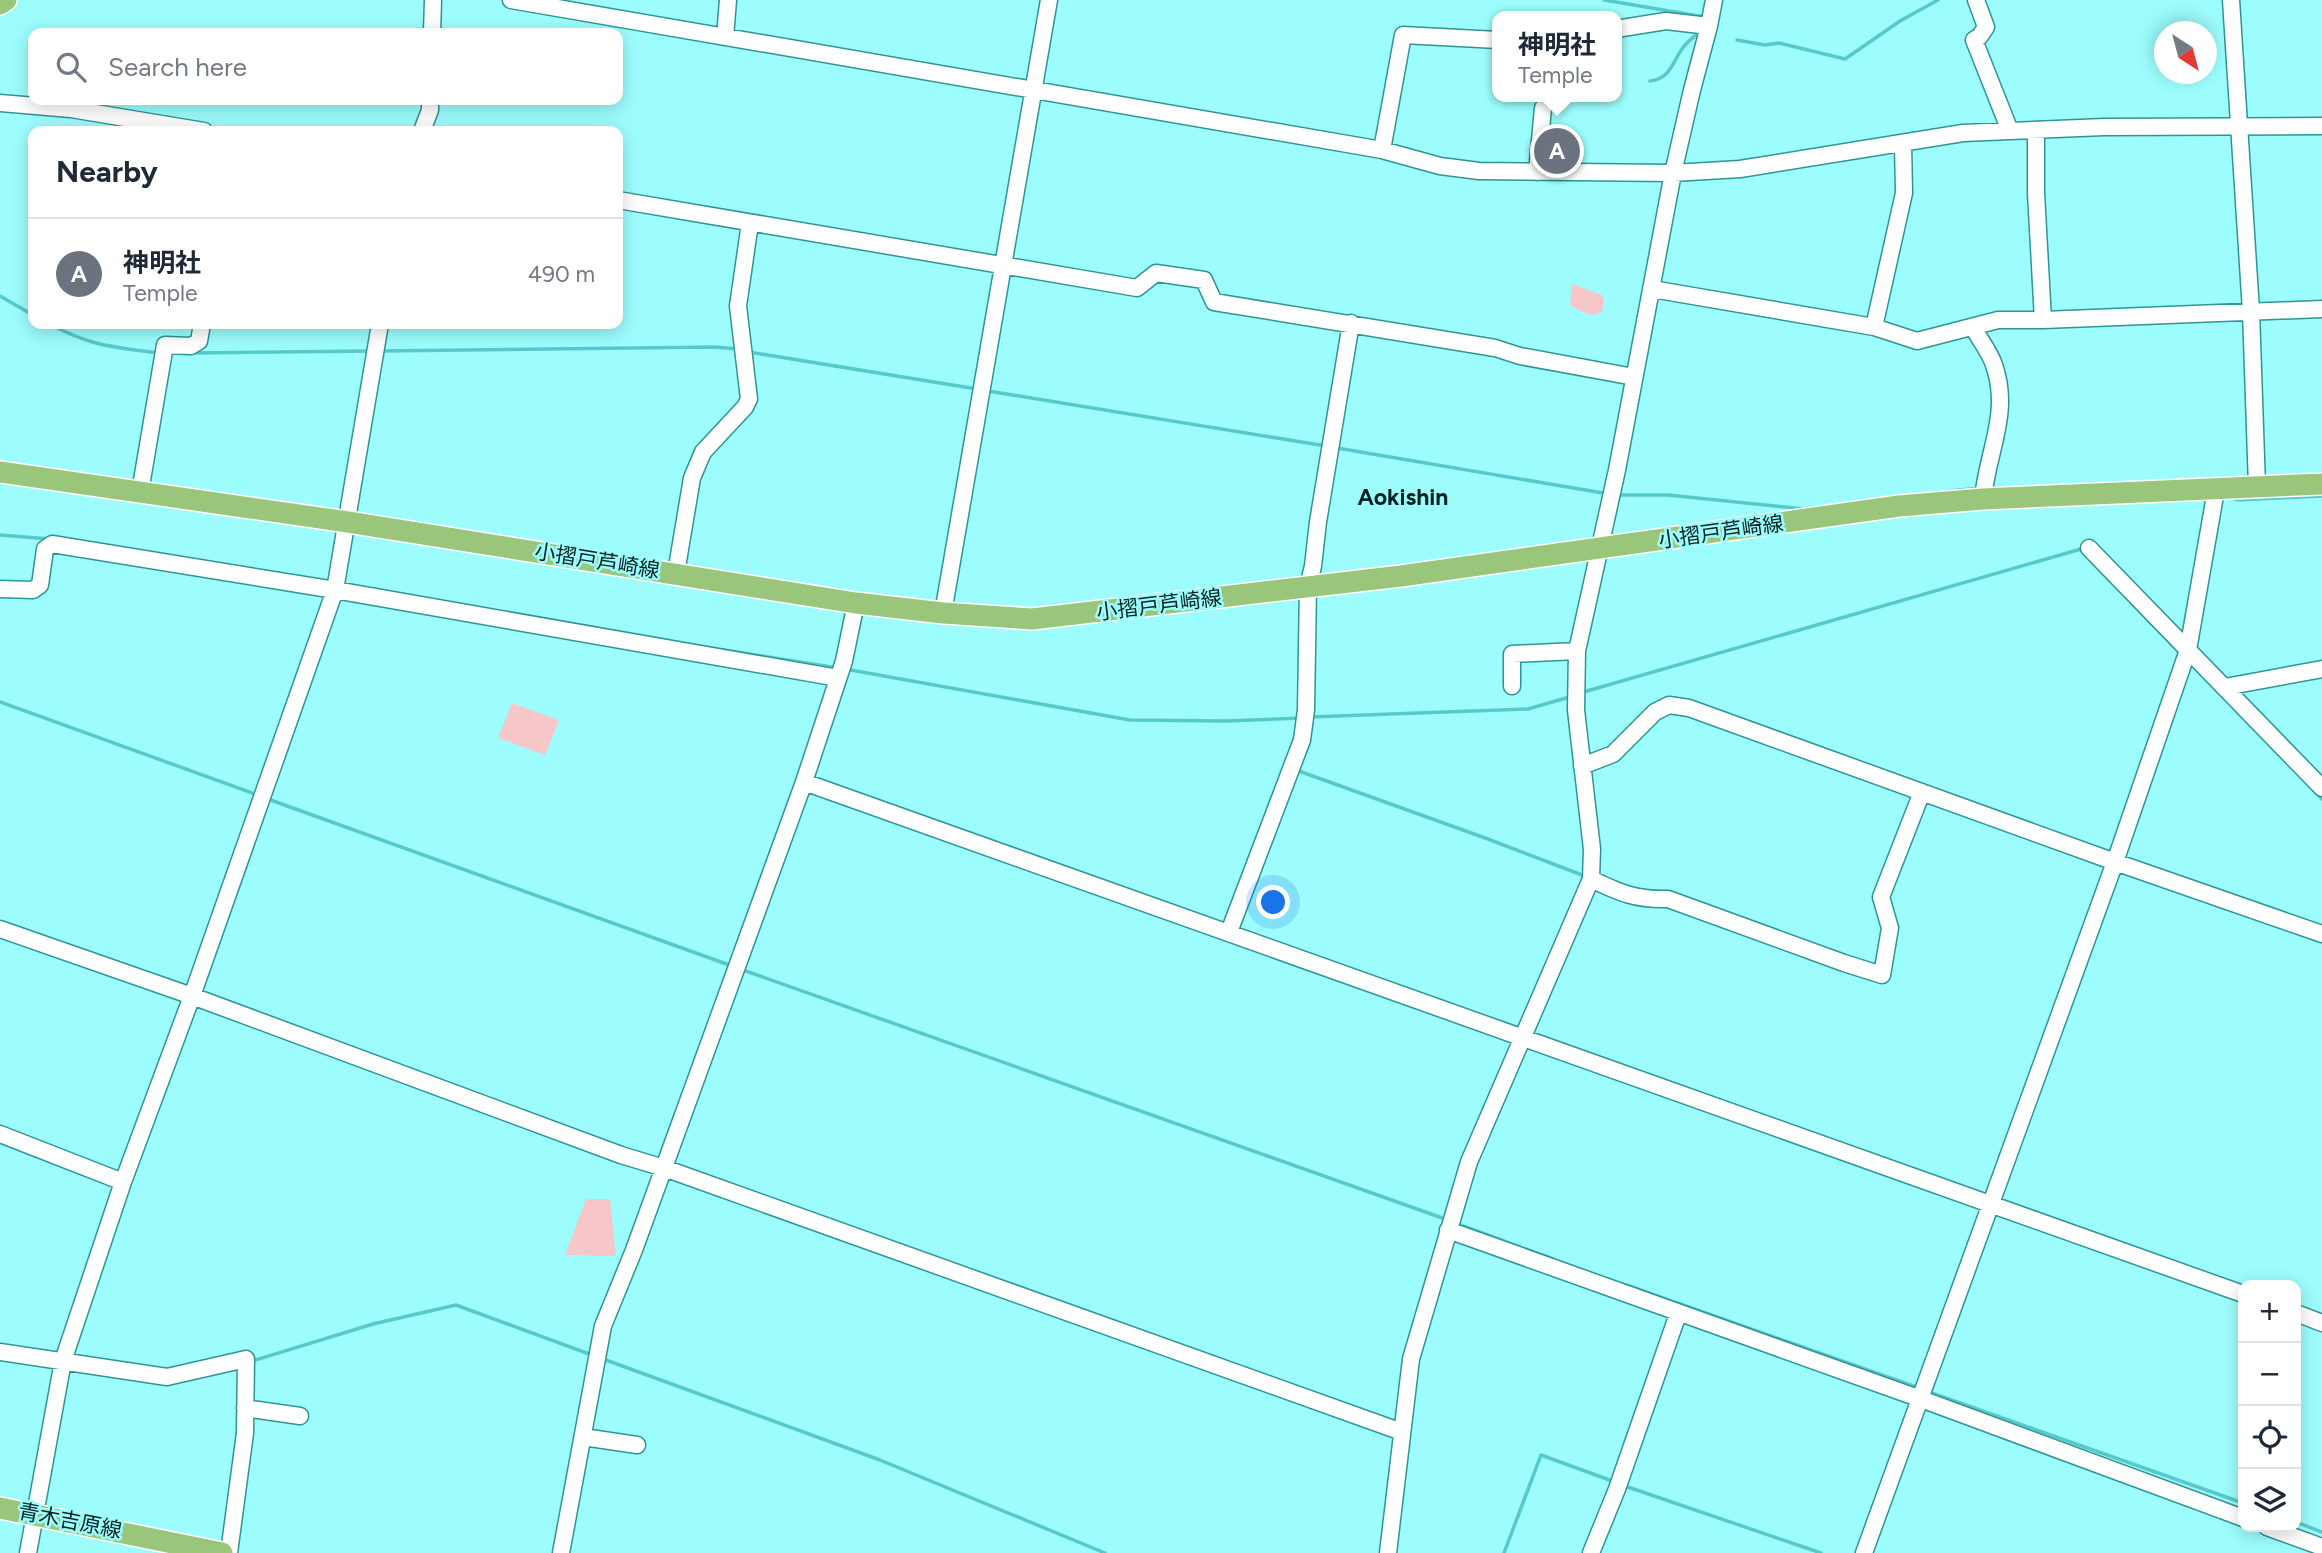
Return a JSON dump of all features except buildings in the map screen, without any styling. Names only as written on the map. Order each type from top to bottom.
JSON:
[{"type":"main road","points":[[0,3],[6,0]]},
{"type":"main road","name":"小摺戸芦崎線","points":[[0,472],[676,573],[856,603],[1032,619],[1600,550],[1899,506],[1983,499],[2322,484]]},
{"type":"main road","name":"青木吉原線","points":[[0,1508],[222,1553]]},
{"type":"street","points":[[432,28],[433,0]]},
{"type":"street","points":[[511,0],[1382,150],[1440,166],[1479,171],[1673,173],[1741,169],[1963,133],[2322,126]]},
{"type":"street","points":[[724,37],[728,0]]},
{"type":"street","points":[[943,613],[1049,0]]},
{"type":"street","points":[[1388,1553],[1387,1541],[1411,1359],[1448,1230],[1469,1162],[1591,879],[1592,849],[1576,710],[1577,651],[1600,550],[1673,173],[1714,0]]},
{"type":"street","points":[[1976,0],[1986,27],[1975,40],[2010,131]]},
{"type":"street","points":[[2231,0],[2251,311],[2257,487]]},
{"type":"street","points":[[1622,28],[1666,21],[1709,26]]},
{"type":"street","points":[[1382,150],[1403,35],[1492,40]]},
{"type":"street","points":[[0,103],[71,109],[174,126]]},
{"type":"street","points":[[424,126],[430,105]]},
{"type":"street","points":[[1537,172],[1543,108]]},
{"type":"street","points":[[2036,130],[2036,193],[2043,320]]},
{"type":"street","points":[[1874,327],[1903,193],[1903,143]]},
{"type":"street","points":[[623,201],[1137,288],[1156,273],[1204,280],[1214,302],[1494,348],[1520,356],[1634,377]]},
{"type":"street","points":[[676,573],[692,478],[703,452],[745,407],[749,398],[738,306],[750,223]]},
{"type":"street","points":[[1652,289],[1874,327],[1917,341],[1998,320],[2322,309]]},
{"type":"street","points":[[1229,932],[1302,740],[1306,710],[1308,587],[1351,323]]},
{"type":"street","points":[[1973,327],[1994,364],[2002,410],[1983,499]]},
{"type":"street","points":[[140,492],[165,345],[191,346],[199,341],[201,329]]},
{"type":"street","points":[[27,1553],[63,1361],[123,1182],[192,996],[335,590],[379,329]]},
{"type":"street","points":[[1864,1553],[2115,862],[2188,650],[2216,490]]},
{"type":"street","points":[[0,589],[33,590],[40,585],[45,549],[52,544],[335,590],[838,678]]},
{"type":"street","points":[[2089,548],[2322,788]]},
{"type":"street","points":[[562,1553],[603,1326],[664,1168],[804,782],[838,678],[856,603]]},
{"type":"street","points":[[1512,687],[1512,654],[1577,651]]},
{"type":"street","points":[[2225,687],[2322,669]]},
{"type":"street","points":[[1582,766],[1613,754],[1655,712],[1669,705],[1689,708],[2322,934]]},
{"type":"street","points":[[804,782],[2238,1292]]},
{"type":"street","points":[[1591,879],[1626,896],[1646,900],[1668,899],[1882,975],[1890,928],[1881,897],[1922,792]]},
{"type":"street","points":[[0,929],[192,996],[621,1155],[664,1168],[1402,1433]]},
{"type":"street","points":[[0,1134],[123,1182]]},
{"type":"street","points":[[1448,1230],[1921,1399],[2238,1516]]},
{"type":"street","points":[[1591,1553],[1617,1489],[1678,1314]]},
{"type":"street","points":[[2301,1315],[2322,1322]]},
{"type":"street","points":[[0,1352],[167,1377],[246,1359],[245,1433],[229,1553]]},
{"type":"street","points":[[246,1408],[300,1416]]},
{"type":"street","points":[[583,1437],[637,1445]]},
{"type":"street","points":[[2281,1532],[2322,1547]]},
{"type":"shaded area","points":[[1572,284],[1604,296],[1602,312],[1590,315],[1570,305]]},
{"type":"shaded area","points":[[512,703],[559,720],[545,755],[498,738]]},
{"type":"shaded area","points":[[586,1199],[610,1199],[616,1256],[565,1255]]},
{"type":"waterway","points":[[1604,0],[1705,17]]},
{"type":"waterway","points":[[1737,40],[1765,45],[1779,43],[1845,59],[1900,21],[1938,0]]},
{"type":"waterway","points":[[1650,81],[1666,74],[1684,46],[1700,32]]},
{"type":"waterway","points":[[0,296],[28,312]]},
{"type":"waterway","points":[[60,329],[90,341],[158,353]]},
{"type":"waterway","points":[[379,351],[714,347],[739,349]]},
{"type":"waterway","points":[[193,353],[371,351]]},
{"type":"waterway","points":[[749,352],[977,389]]},
{"type":"waterway","points":[[988,391],[1326,446]]},
{"type":"waterway","points":[[1337,448],[1609,494]]},
{"type":"waterway","points":[[1950,491],[1981,488]]},
{"type":"waterway","points":[[1616,495],[1668,495],[1804,509]]},
{"type":"waterway","points":[[2230,497],[2237,500],[2322,496]]},
{"type":"waterway","points":[[0,535],[50,539]]},
{"type":"waterway","points":[[1580,693],[2081,549],[2083,551]]},
{"type":"waterway","points":[[2092,562],[2182,655]]},
{"type":"waterway","points":[[686,644],[838,668]]},
{"type":"waterway","points":[[845,669],[1130,720],[1226,721],[1302,718]]},
{"type":"waterway","points":[[1310,717],[1528,709],[1573,696]]},
{"type":"waterway","points":[[0,702],[258,795]]},
{"type":"waterway","points":[[1296,770],[1488,839],[1582,875],[1585,879]]},
{"type":"waterway","points":[[2314,791],[2322,799]]},
{"type":"waterway","points":[[265,798],[732,966]]},
{"type":"waterway","points":[[743,970],[1448,1220]]},
{"type":"waterway","points":[[1455,1223],[1553,1259]]},
{"type":"waterway","points":[[1626,1285],[1919,1388]]},
{"type":"waterway","points":[[249,1362],[373,1324],[456,1305],[592,1355]]},
{"type":"waterway","points":[[603,1359],[880,1460],[1105,1553]]},
{"type":"waterway","points":[[1926,1391],[2238,1501]]},
{"type":"waterway","points":[[1504,1553],[1541,1455],[1615,1482]]},
{"type":"waterway","points":[[1622,1485],[1821,1553]]},
{"type":"waterway","points":[[2301,1524],[2322,1532]]},
{"type":"place","name":"神明社","points":[[1557,151]]},
{"type":"district","name":"Aokishin","points":[[1403,497]]}]
